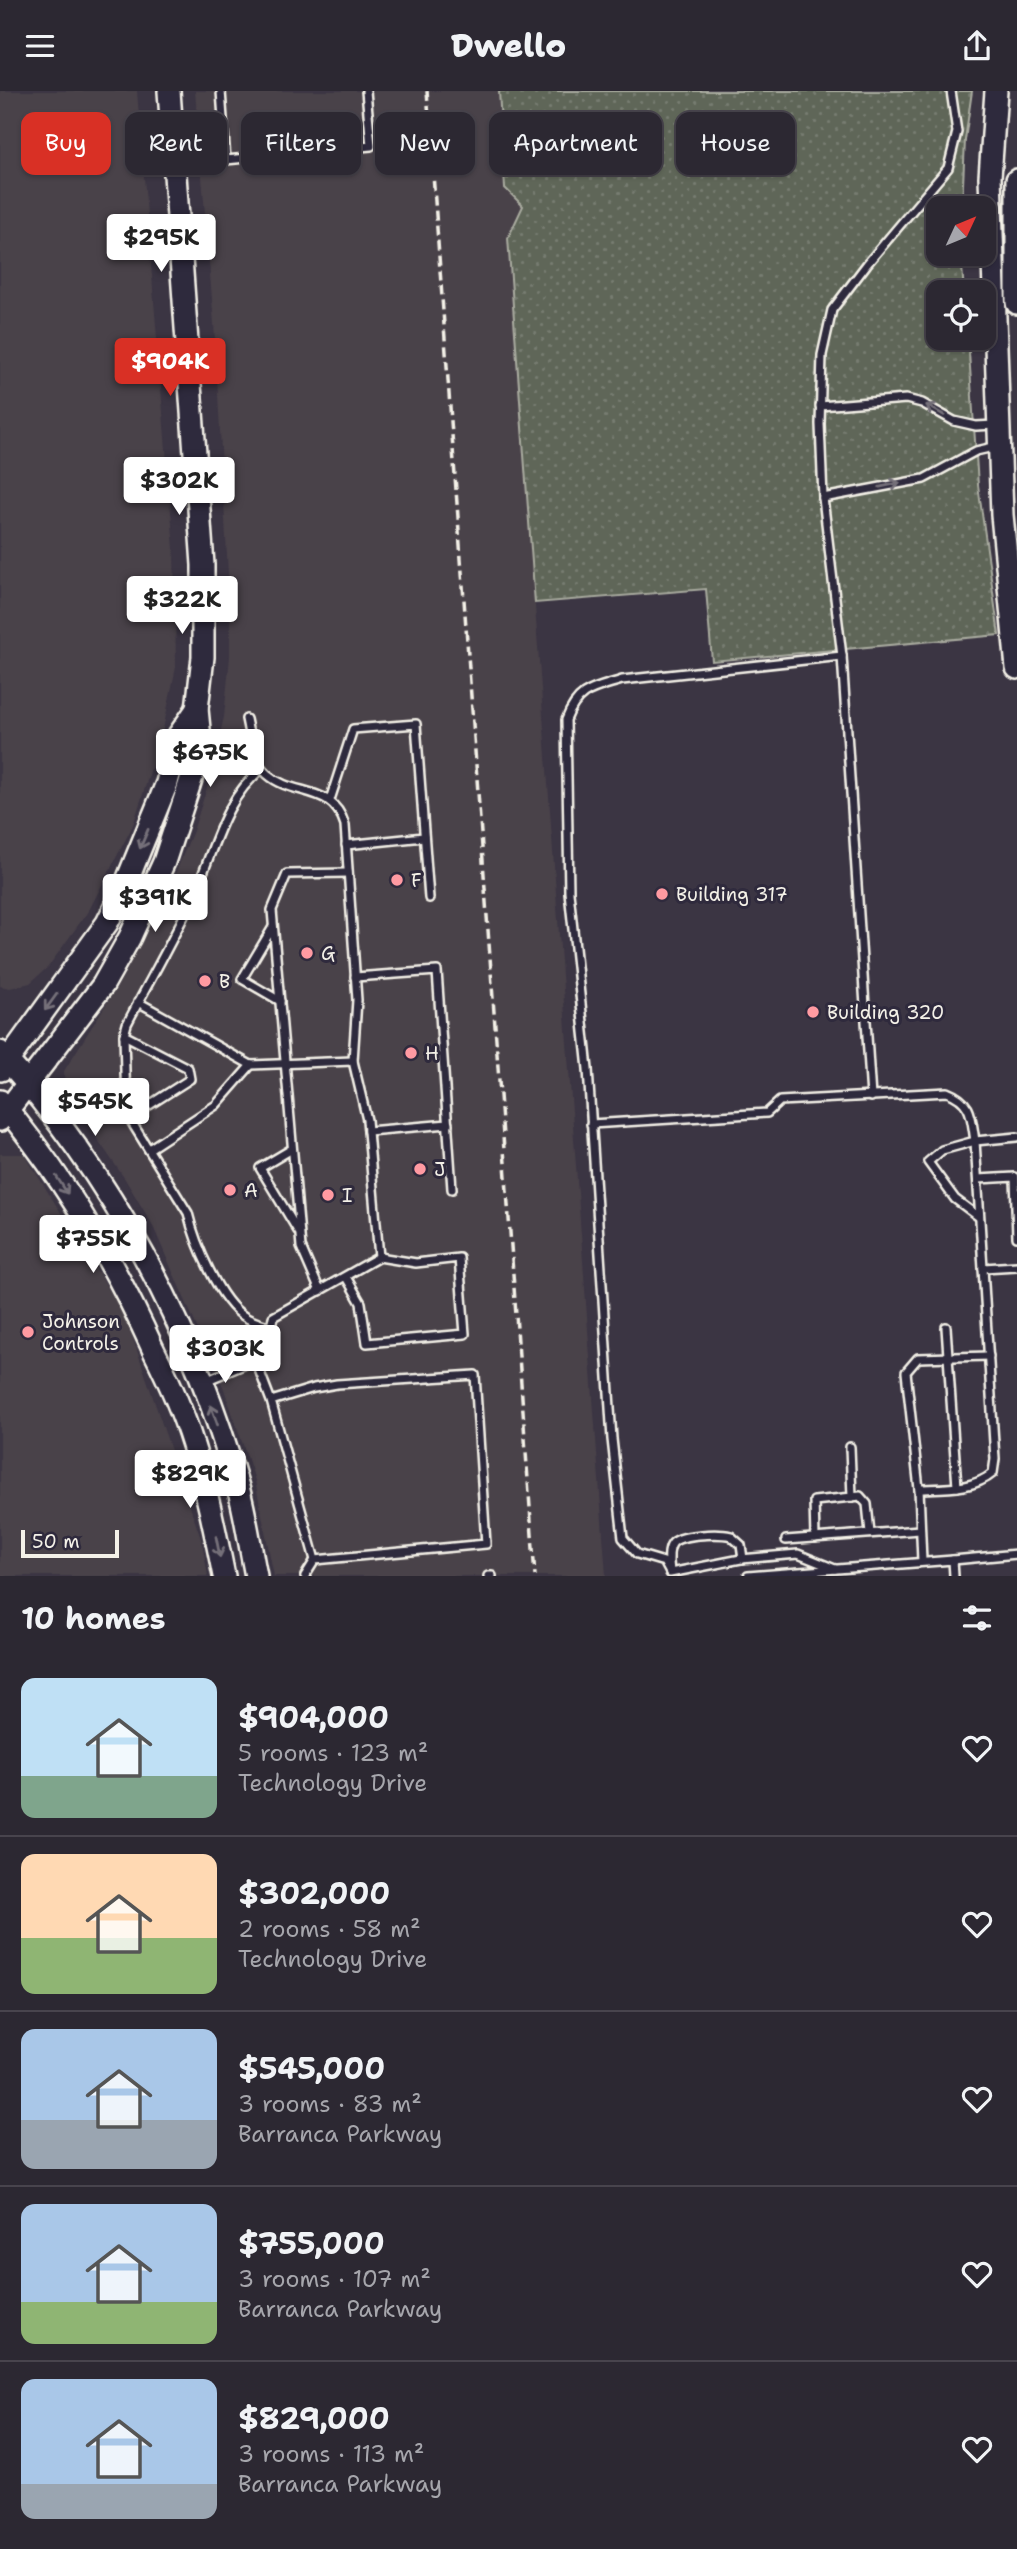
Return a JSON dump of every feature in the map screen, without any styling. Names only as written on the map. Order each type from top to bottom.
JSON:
[{"type":"main road","points":[[169,91],[204,565],[202,657],[197,709],[201,748],[155,886],[103,985],[27,1084],[3,1110],[49,1164],[131,1300],[177,1399],[192,1442],[210,1504],[224,1576]]},
{"type":"main road","points":[[996,91],[989,177],[1008,434],[1002,515],[1017,668]]},
{"type":"main road","points":[[1017,180],[1017,303]]},
{"type":"main road","points":[[197,709],[179,735],[167,783],[107,923],[3,1061],[27,1084],[79,1151],[137,1242],[161,1289],[202,1382],[238,1489],[256,1576]]},
{"type":"lane","points":[[221,91],[226,160],[372,146],[366,91]]},
{"type":"lane","points":[[872,1097],[842,656],[823,498],[820,406],[822,355],[832,310],[948,168],[957,132],[951,91]]},
{"type":"lane","points":[[820,406],[906,399],[922,403],[954,421],[1008,434]]},
{"type":"lane","points":[[823,498],[924,479],[1008,434]]},
{"type":"lane","points":[[670,1573],[664,1562],[637,1554],[623,1538],[612,1439],[591,1123],[569,892],[566,720],[573,702],[588,690],[622,680],[842,656]]},
{"type":"lane","points":[[246,719],[253,748],[262,769],[268,775],[330,800],[342,814],[357,1000],[353,1061],[368,1131],[379,1257]]},
{"type":"lane","points":[[330,800],[353,729],[416,724],[429,898]]},
{"type":"lane","points":[[262,769],[250,778],[236,796],[194,895],[138,1002],[124,1035],[125,1107],[129,1118],[188,1213],[192,1231],[223,1293],[247,1319],[271,1327]]},
{"type":"lane","points":[[346,845],[424,837]]},
{"type":"lane","points":[[320,1291],[301,1247],[299,1233],[272,909],[286,874],[348,873]]},
{"type":"lane","points":[[273,926],[242,979],[280,1001]]},
{"type":"lane","points":[[355,977],[437,971],[452,1189]]},
{"type":"lane","points":[[138,1002],[251,1065],[353,1061]]},
{"type":"lane","points":[[124,1035],[188,1068],[190,1079],[129,1118]]},
{"type":"lane","points":[[149,1149],[216,1105],[251,1065]]},
{"type":"lane","points":[[591,1123],[767,1113],[780,1101],[947,1092],[961,1097],[970,1110],[975,1141],[996,1459],[993,1473],[982,1482],[957,1487],[919,1489]]},
{"type":"lane","points":[[368,1131],[448,1124]]},
{"type":"lane","points":[[979,1217],[955,1199],[928,1162],[942,1150],[975,1141],[1017,1137]]},
{"type":"lane","points":[[292,1149],[260,1168],[299,1233]]},
{"type":"lane","points":[[978,1179],[1015,1177],[1017,1237]]},
{"type":"lane","points":[[202,1382],[272,1353],[273,1317],[379,1257],[416,1263],[459,1258],[465,1334],[367,1343],[362,1303],[346,1277]]},
{"type":"lane","points":[[983,1268],[1017,1266]]},
{"type":"lane","points":[[946,1327],[957,1487]]},
{"type":"lane","points":[[922,1561],[919,1489],[906,1372],[918,1358],[989,1356]]},
{"type":"lane","points":[[255,1359],[271,1401],[315,1560],[305,1576]]},
{"type":"lane","points":[[271,1401],[337,1384],[475,1375],[486,1544],[315,1560]]},
{"type":"lane","points":[[850,1447],[852,1497]]},
{"type":"lane","points":[[815,1538],[814,1501],[860,1496],[867,1504],[870,1533]]},
{"type":"lane","points":[[786,1540],[920,1529]]},
{"type":"lane","points":[[670,1573],[670,1547],[682,1537],[731,1536],[741,1545],[743,1559]]},
{"type":"lane","points":[[748,1576],[1017,1553]]},
{"type":"lane","points":[[670,1573],[743,1559],[798,1554],[835,1569]]},
{"type":"lane","points":[[953,1560],[954,1576]]},
{"type":"lane","points":[[869,1567],[869,1576]]},
{"type":"shaded area","points":[[0,91],[137,91],[139,112],[125,112],[125,175],[144,175],[174,549],[176,667],[162,734],[133,825],[89,910],[48,967],[30,983],[10,988],[0,986]]},
{"type":"shaded area","points":[[195,91],[499,91],[500,112],[489,112],[489,175],[504,175],[505,188],[523,206],[508,238],[606,1576],[274,1576],[255,1480],[224,1389],[152,1224],[125,1179],[65,1092],[64,1071],[122,979],[168,891],[193,831],[208,785],[224,717],[230,657],[230,609],[214,323],[202,175],[227,175],[227,112],[197,112]]},
{"type":"shaded area","points":[[0,1154],[24,1154],[125,1315],[202,1542],[208,1576],[0,1576]]},
{"type":"green space","points":[[499,91],[972,91],[965,140],[963,196],[926,196],[926,266],[962,266],[963,280],[926,280],[926,350],[969,350],[978,485],[999,635],[712,661],[706,589],[535,603],[508,238],[523,206],[505,188],[504,175],[662,175],[662,112],[500,112]]},
{"type":"railway","points":[[427,91],[535,1576]]},
{"type":"place","name":"F","points":[[397,880]]},
{"type":"place","name":"Building 317","points":[[662,894]]},
{"type":"place","name":"G","points":[[307,953]]},
{"type":"place","name":"B","points":[[205,981]]},
{"type":"place","name":"Building 320","points":[[813,1012]]},
{"type":"place","name":"H","points":[[411,1053]]},
{"type":"place","name":"J","points":[[420,1169]]},
{"type":"place","name":"A","points":[[230,1190]]},
{"type":"place","name":"I","points":[[328,1195]]},
{"type":"place","name":"Johnson Controls","points":[[28,1332]]}]
